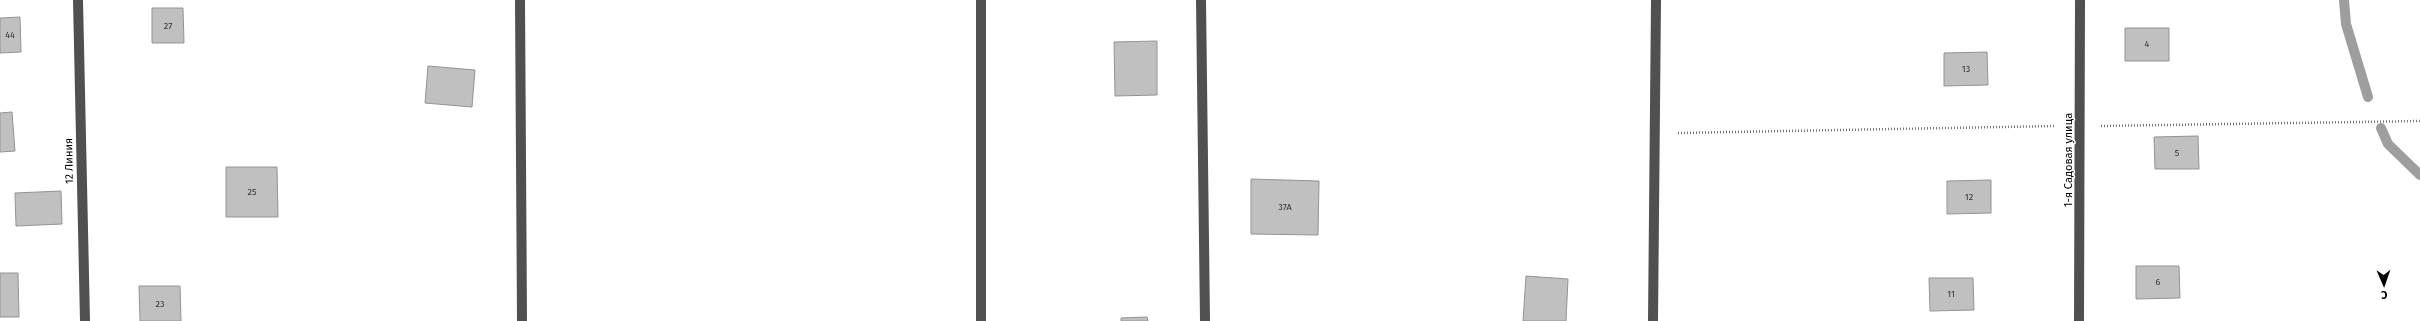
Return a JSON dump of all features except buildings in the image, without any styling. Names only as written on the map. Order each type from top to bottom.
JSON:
[{"type":"street","name":"12 Линия","points":[[78,0],[85,321]]},
{"type":"street","points":[[520,0],[522,321]]},
{"type":"street","points":[[981,0],[982,321]]},
{"type":"street","points":[[1201,0],[1205,321]]},
{"type":"street","points":[[1653,321],[1656,0]]},
{"type":"street","name":"1-я Садовая улица","points":[[2079,321],[2080,0]]},
{"type":"path","points":[[1655,134],[2420,121]]},
{"type":"waterway","points":[[2344,0],[2346,24],[2368,97]]},
{"type":"waterway","points":[[2381,128],[2388,144],[2420,175]]}]
